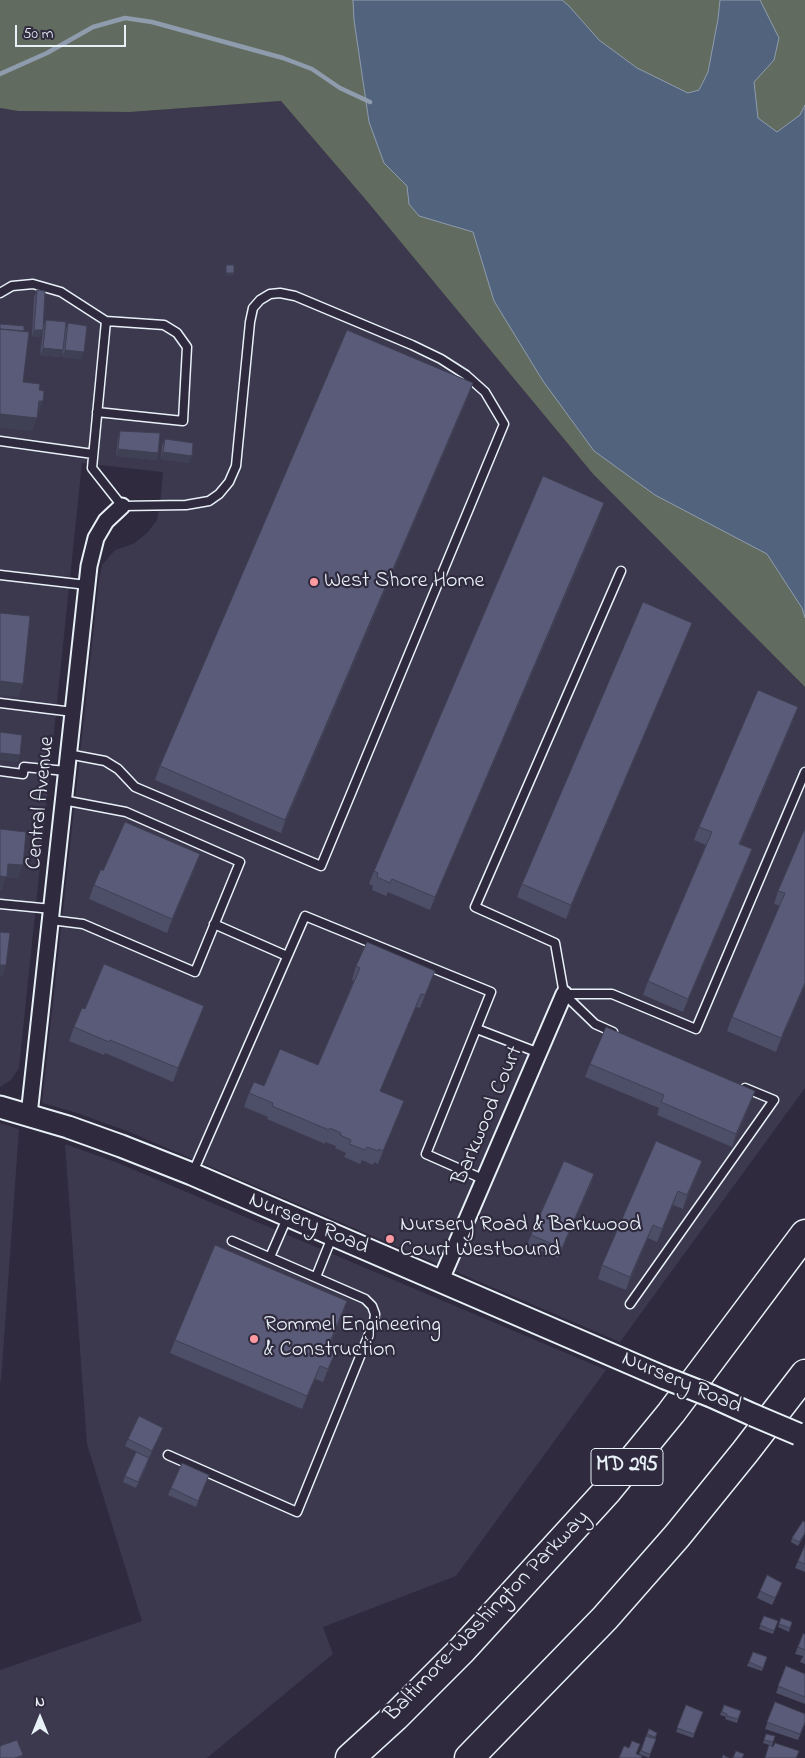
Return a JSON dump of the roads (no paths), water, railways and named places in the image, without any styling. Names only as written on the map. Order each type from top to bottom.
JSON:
[{"type":"highway","name":"Baltimore-Washington Parkway","points":[[350,1758],[462,1650],[608,1490],[671,1413],[805,1234]]},
{"type":"highway","points":[[469,1758],[605,1618],[677,1536],[805,1374]]},
{"type":"main road","name":"Nursery Road","points":[[0,1108],[122,1146],[192,1174],[801,1436]]},
{"type":"street","name":"Central Avenue","points":[[30,1116],[89,566],[96,538],[106,521],[122,506]]},
{"type":"street","name":"Barkwood Court","points":[[440,1282],[564,994]]},
{"type":"lane","points":[[0,293],[12,286],[33,284],[61,292],[106,321],[164,324],[177,333],[187,347],[183,421],[97,412]]},
{"type":"lane","points":[[68,754],[105,760],[118,769],[135,787],[321,866],[504,424],[484,392],[466,375],[441,359],[295,296],[280,293],[270,294],[260,300],[253,308],[236,466],[229,482],[219,494],[209,501],[186,505],[122,506],[92,468],[106,321]]},
{"type":"lane","points":[[0,442],[93,454]]},
{"type":"lane","points":[[621,571],[475,907],[555,943],[564,994],[595,1024],[622,1036]]},
{"type":"lane","points":[[0,575],[87,585]]},
{"type":"lane","points":[[0,703],[73,712]]},
{"type":"lane","points":[[0,771],[23,774],[24,767],[66,771]]},
{"type":"lane","points":[[564,994],[612,994],[696,1029],[805,772]]},
{"type":"lane","points":[[0,904],[51,914],[82,924],[195,972],[240,862],[126,812],[63,800]]},
{"type":"lane","points":[[192,1174],[305,916],[491,992],[426,1154],[484,1180]]},
{"type":"lane","points":[[214,924],[287,956]]},
{"type":"lane","points":[[477,1029],[539,1053]]},
{"type":"lane","points":[[630,1304],[774,1100],[738,1085]]},
{"type":"lane","points":[[270,1257],[288,1216]]},
{"type":"lane","points":[[316,1277],[333,1235]]},
{"type":"lane","points":[[168,1455],[296,1512],[374,1322],[375,1314],[372,1306],[365,1298],[232,1241]]},
{"type":"water","points":[[353,0],[562,0],[599,40],[637,68],[688,93],[699,90],[708,72],[720,0],[760,0],[779,38],[774,60],[754,82],[758,118],[777,132],[800,115],[805,105],[805,618],[802,608],[767,554],[655,495],[594,451],[543,381],[494,301],[473,232],[419,216],[409,204],[407,186],[384,163],[369,122],[354,20]]},
{"type":"waterway","points":[[0,74],[47,53],[93,27],[125,18],[152,22],[283,58],[312,69],[340,88],[370,102]]},
{"type":"place","name":"West Shore Home","points":[[314,582]]},
{"type":"place","name":"Nursery Road & Barkwood Court Westbound","points":[[390,1239]]},
{"type":"place","name":"Rommel Engineering & Construction","points":[[254,1339]]}]
